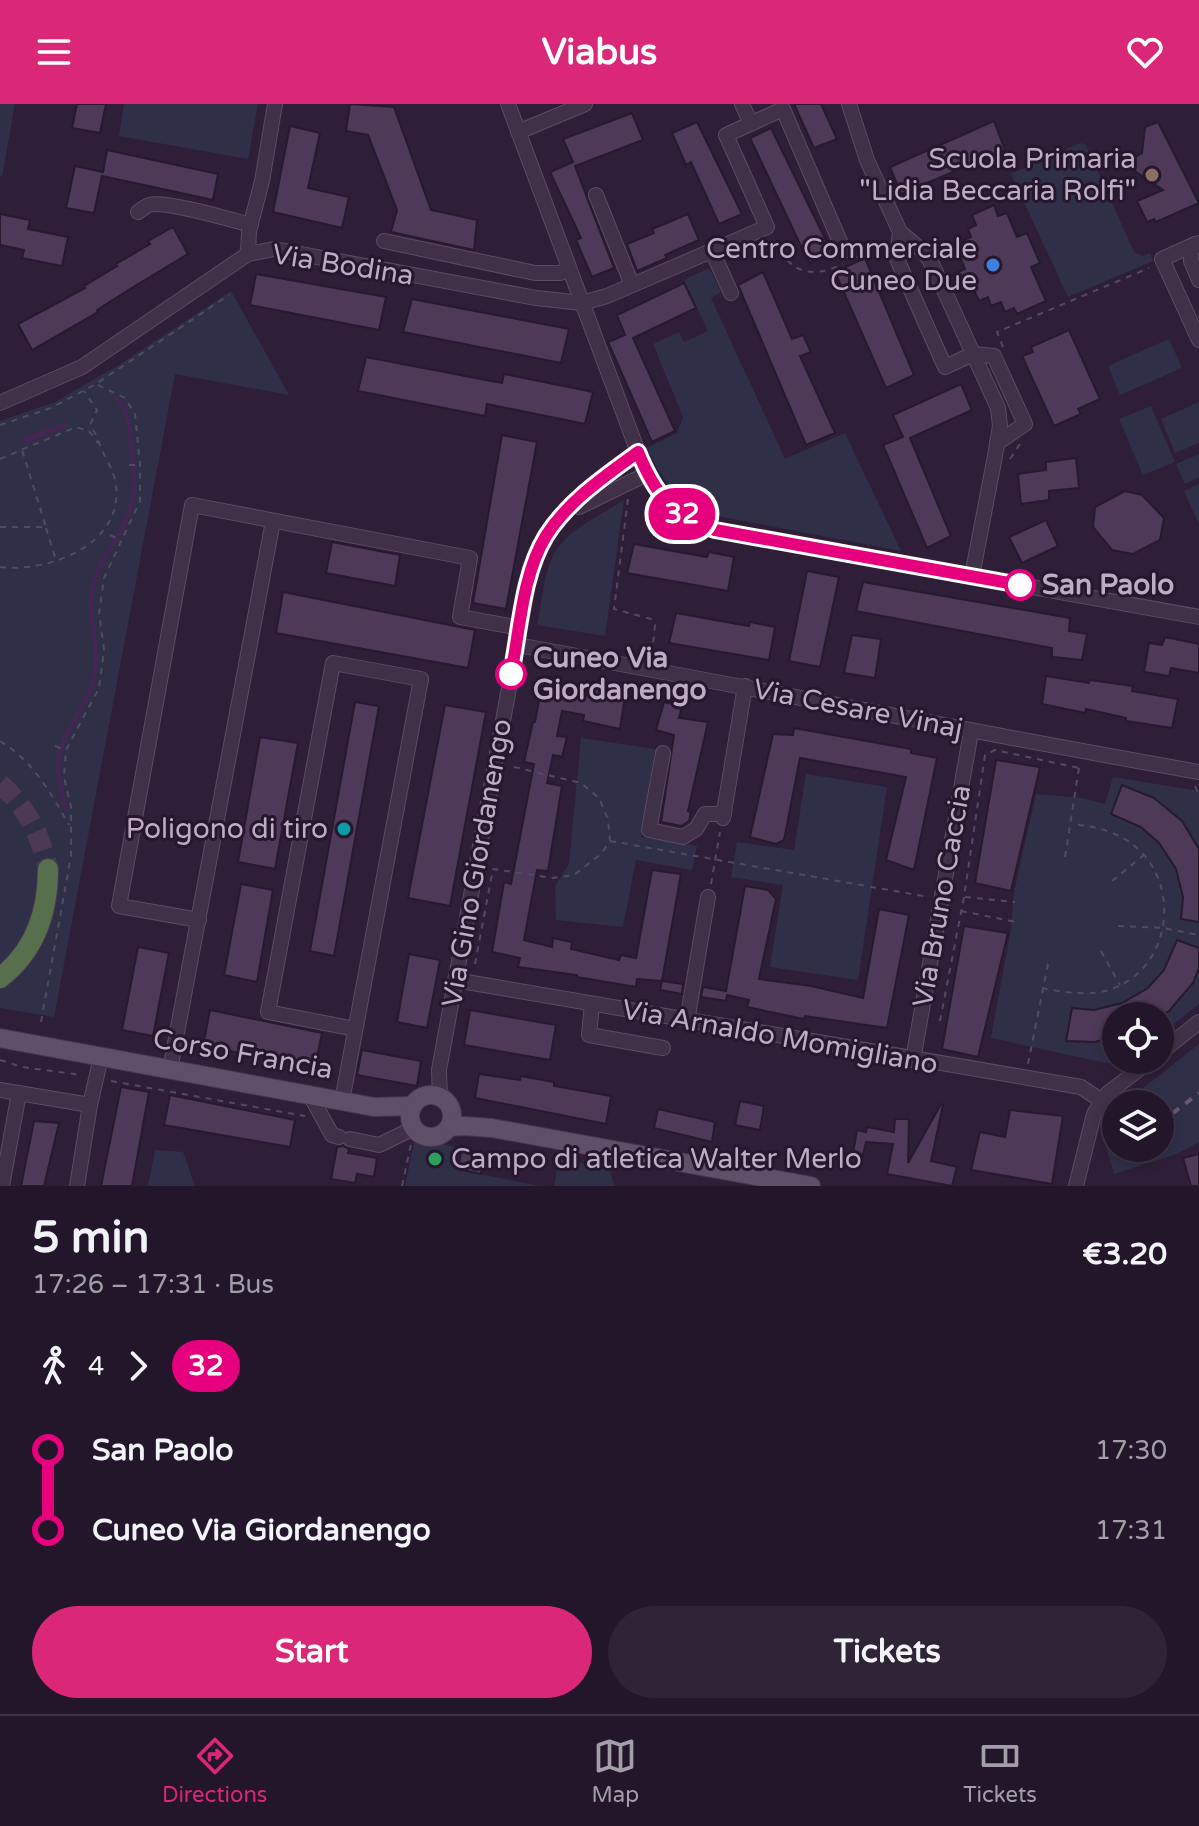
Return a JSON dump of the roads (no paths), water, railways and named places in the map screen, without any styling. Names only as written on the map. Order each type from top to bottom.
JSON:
[{"type":"highway","points":[[0,978],[19,961],[39,927],[45,908],[48,869]]},
{"type":"main road","name":"Corso Francia","points":[[0,1038],[427,1116],[464,1126],[492,1128],[811,1186]]},
{"type":"street","points":[[248,254],[275,104]]},
{"type":"street","points":[[508,104],[638,452],[647,474],[667,503],[697,523],[715,530],[1199,617]]},
{"type":"street","points":[[518,132],[585,104]]},
{"type":"street","points":[[849,104],[867,160],[900,239],[897,259],[945,367],[973,354],[994,356],[1025,424],[997,443]]},
{"type":"street","points":[[582,303],[767,227],[726,135],[783,109],[848,257]]},
{"type":"street","points":[[596,195],[632,285]]},
{"type":"street","points":[[138,212],[148,205],[157,205],[251,225]]},
{"type":"street","points":[[900,239],[925,253],[933,266],[1000,417],[972,576]]},
{"type":"street","points":[[384,241],[535,273],[560,273],[569,269]]},
{"type":"street","points":[[1197,243],[1191,250],[1191,261],[1199,280]]},
{"type":"street","points":[[1197,243],[1162,259],[1199,340]]},
{"type":"street","name":"Via Bodina","points":[[0,403],[82,367],[248,254],[274,249],[536,298],[582,303]]},
{"type":"street","points":[[712,251],[731,293]]},
{"type":"street","name":"Via Gino Giordanengo","points":[[427,1116],[439,1070],[536,556],[558,520],[581,496],[638,452]]},
{"type":"street","name":"Via Gino Giordanengo","points":[[558,520],[595,498],[647,474]]},
{"type":"street","points":[[199,920],[119,906],[192,505],[470,558],[460,617],[520,628]]},
{"type":"street","points":[[170,1070],[273,521]]},
{"type":"street","name":"Via Cesare Vinaj","points":[[517,645],[1082,752],[1197,779]]},
{"type":"street","points":[[342,1101],[421,679],[333,663],[268,1012],[355,1029]]},
{"type":"street","points":[[663,753],[649,830],[683,837],[696,829],[705,814],[723,816],[745,686]]},
{"type":"street","name":"Via Bruno Caccia","points":[[913,1060],[971,732]]},
{"type":"street","points":[[687,1021],[708,897]]},
{"type":"street","name":"Via Arnaldo Momigliano","points":[[455,980],[1081,1087],[1102,1101]]},
{"type":"street","points":[[592,1004],[589,1035],[663,1048]]},
{"type":"street","points":[[1174,1042],[1199,1022]]},
{"type":"street","points":[[77,1186],[101,1057]]},
{"type":"street","points":[[1112,1090],[1132,1074]]},
{"type":"street","points":[[0,1090],[90,1105]]},
{"type":"street","points":[[2,1186],[19,1093]]},
{"type":"street","points":[[310,1095],[332,1135],[379,1145],[427,1116]]},
{"type":"street","points":[[1077,1185],[1088,1130],[1102,1101]]},
{"type":"waterway","points":[[66,810],[59,780],[58,757],[94,678],[93,586],[100,566],[126,519],[133,492],[129,423],[126,412],[115,397]]},
{"type":"tunnel","points":[[0,784],[31,822],[48,869]]},
{"type":"railway","points":[[1174,1112],[1199,1093]]},
{"type":"place","name":"Scuola Primaria \"Lidia Beccaria Rolfi\"","points":[[1152,175]]},
{"type":"place","name":"Centro Commerciale Cuneo Due","points":[[993,265]]},
{"type":"place","name":"San Paolo","points":[[1020,585]]},
{"type":"place","name":"Cuneo Via Giordanengo","points":[[511,674]]},
{"type":"place","name":"Poligono di tiro","points":[[344,829]]},
{"type":"place","name":"Campo di atletica Walter Merlo","points":[[435,1159]]}]
